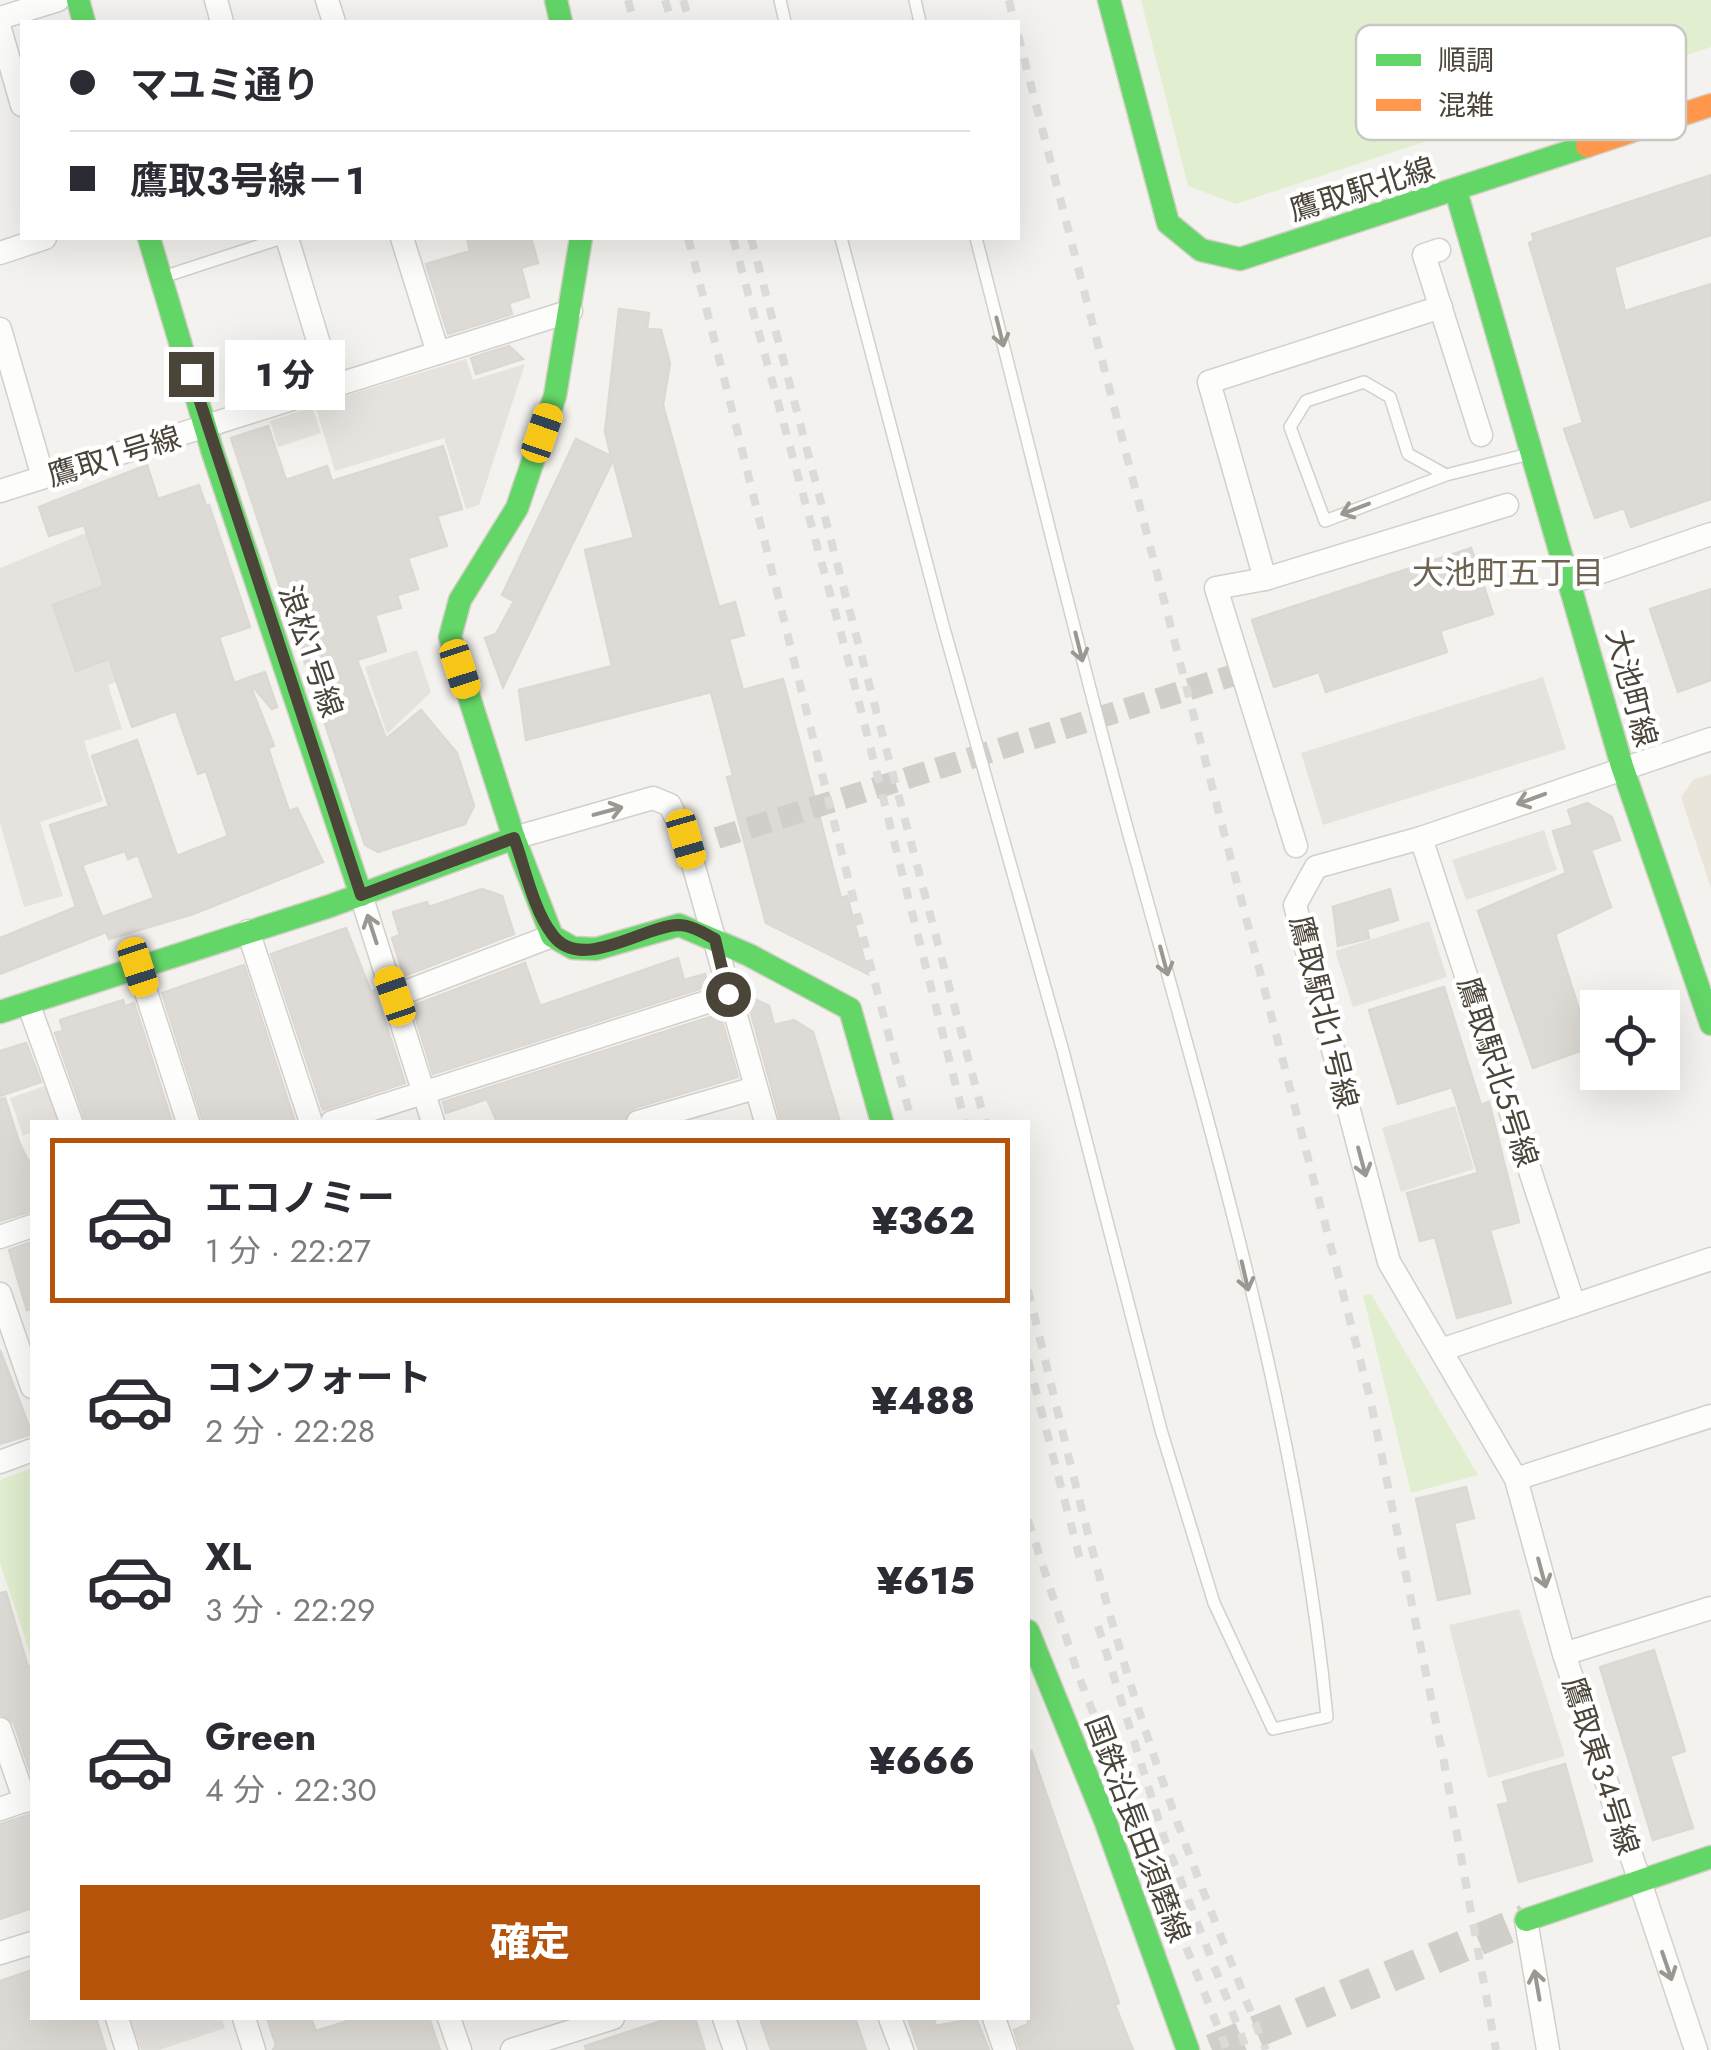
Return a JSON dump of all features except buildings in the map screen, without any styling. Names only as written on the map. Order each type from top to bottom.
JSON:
[{"type":"street","points":[[0,18],[58,0]]},
{"type":"street","name":"鷹取駅北線","points":[[1109,0],[1168,223],[1200,250],[1240,259],[1607,140]]},
{"type":"street","points":[[0,29],[20,99]]},
{"type":"street","name":"鷹取駅北線","points":[[1686,113],[1711,105]]},
{"type":"street","name":"大池町線","points":[[1456,191],[1622,766],[1711,1024]]},
{"type":"street","points":[[0,253],[39,240]]},
{"type":"street","name":"浪松１号線","points":[[150,240],[206,427],[361,895]]},
{"type":"street","points":[[286,240],[332,387]]},
{"type":"street","points":[[403,240],[438,353]]},
{"type":"street","points":[[581,240],[555,396],[517,508],[460,600],[450,637],[514,838],[552,936],[573,948],[596,948],[679,925],[715,939],[850,1009],[881,1120]]},
{"type":"street","points":[[1439,250],[1424,255],[1481,435]]},
{"type":"street","points":[[1264,579],[1209,382],[1441,307]]},
{"type":"street","name":"鷹取１号線","points":[[0,491],[571,311]]},
{"type":"street","points":[[0,329],[44,478]]},
{"type":"street","points":[[1296,846],[1238,675],[1216,588],[1264,579],[1506,504]]},
{"type":"street","points":[[1572,582],[1711,534]]},
{"type":"street","name":"鷹取駅北１号線","points":[[1516,1479],[1388,1262],[1295,904],[1316,867],[1422,838],[1622,766],[1711,739]]},
{"type":"street","points":[[0,1012],[361,895],[514,838],[653,798],[670,805],[686,839],[765,1120]]},
{"type":"street","name":"鷹取駅北５号線","points":[[1422,838],[1574,1305]]},
{"type":"street","points":[[361,895],[432,1120]]},
{"type":"street","points":[[248,931],[311,1120]]},
{"type":"street","points":[[395,996],[552,936]]},
{"type":"street","points":[[138,967],[187,1120]]},
{"type":"street","points":[[338,1120],[728,994]]},
{"type":"street","points":[[28,1004],[70,1120]]},
{"type":"street","points":[[645,1120],[755,1088]]},
{"type":"street","points":[[0,1236],[30,1227]]},
{"type":"street","points":[[1441,1350],[1711,1259]]},
{"type":"street","points":[[0,1294],[30,1382]]},
{"type":"street","points":[[1516,1479],[1711,1416]]},
{"type":"street","points":[[0,1462],[30,1451]]},
{"type":"street","name":"鷹取東３４号線","points":[[1516,1479],[1564,1654],[1696,2050]]},
{"type":"street","points":[[1564,1654],[1711,1608]]},
{"type":"street","name":"国鉄沿長田須磨線","points":[[1030,1636],[1112,1837],[1188,2050]]},
{"type":"street","points":[[0,1730],[29,1799],[0,1809]]},
{"type":"street","points":[[1548,2050],[1526,1920],[1711,1857]]},
{"type":"street","points":[[0,1954],[30,1944]]},
{"type":"street","points":[[117,2020],[126,2050]]},
{"type":"street","points":[[245,2020],[254,2050]]},
{"type":"street","points":[[450,2020],[460,2050]]},
{"type":"street","points":[[512,2050],[607,2020]]},
{"type":"street","points":[[725,2020],[734,2050]]},
{"type":"street","points":[[891,2020],[902,2050]]},
{"type":"street","points":[[995,2020],[1004,2050]]},
{"type":"lane","points":[[162,277],[279,240]]},
{"type":"lane","points":[[842,240],[943,625],[1064,1050],[1162,1430],[1214,1603],[1273,1729],[1327,1717],[1309,1569],[1219,1168],[1093,706],[976,240]]},
{"type":"lane","points":[[1446,474],[1408,454],[1390,397],[1364,382],[1306,400],[1290,427],[1326,521],[1446,474],[1533,453]]},
{"type":"shaded area","points":[[466,359],[473,380],[525,364],[479,505],[466,509],[444,438],[335,471],[315,405]]},
{"type":"shaded area","points":[[312,407],[321,433],[278,447],[270,421]]},
{"type":"shaded area","points":[[112,522],[159,668],[108,685],[122,729],[84,741],[103,801],[40,822],[63,896],[24,907],[0,823],[0,568]]},
{"type":"shaded area","points":[[417,650],[431,692],[387,734],[365,667]]},
{"type":"shaded area","points":[[1543,677],[1566,749],[1323,825],[1301,753]]},
{"type":"shaded area","points":[[1711,774],[1711,888],[1681,797],[1693,780]]},
{"type":"shaded area","points":[[1544,830],[1557,870],[1466,900],[1452,860]]},
{"type":"shaded area","points":[[1429,921],[1447,977],[1353,1007],[1335,951]]},
{"type":"shaded area","points":[[48,1085],[60,1120],[30,1120],[30,1133],[23,1136],[10,1098]]},
{"type":"shaded area","points":[[1455,1106],[1474,1169],[1401,1192],[1382,1128]]},
{"type":"shaded area","points":[[1519,1609],[1565,1756],[1488,1778],[1449,1625]]},
{"type":"shaded area","points":[[131,2020],[223,2020],[225,2028],[159,2050],[141,2050]]},
{"type":"green space","points":[[1141,0],[1711,0],[1711,47],[1686,55],[1686,25],[1356,25],[1356,140],[1430,140],[1236,204],[1188,186]]},
{"type":"green space","points":[[1371,1294],[1478,1475],[1411,1493],[1363,1295]]},
{"type":"green space","points":[[30,1469],[30,1653],[0,1563],[0,1480]]},
{"type":"tunnel","points":[[717,838],[1231,676]]},
{"type":"tunnel","points":[[1212,2050],[1526,1920]]},
{"type":"railway","points":[[628,0],[633,20]]},
{"type":"railway","points":[[665,0],[671,20]]},
{"type":"railway","points":[[683,0],[689,20]]},
{"type":"railway","points":[[1009,0],[1014,20]]},
{"type":"railway","points":[[1020,43],[1370,1398],[1443,1757],[1496,2050]]},
{"type":"railway","points":[[689,240],[911,1120]]},
{"type":"railway","points":[[734,240],[849,663],[964,1120]]},
{"type":"railway","points":[[752,240],[984,1120]]},
{"type":"railway","points":[[1030,1298],[1081,1508],[1126,1670],[1186,1847],[1266,2050]]},
{"type":"railway","points":[[1030,1368],[1081,1563]]},
{"type":"railway","points":[[1030,1526],[1079,1677],[1227,2050]]},
{"type":"railway","points":[[1098,1626],[1165,1840],[1247,2050]]},
{"type":"traffic: fast","points":[[78,0],[83,20]]},
{"type":"traffic: fast","points":[[556,0],[561,20]]},
{"type":"traffic: fast","points":[[1109,0],[1168,223],[1201,250],[1240,259],[1587,146]]},
{"type":"traffic: fast","points":[[1456,191],[1622,766],[1711,1024]]},
{"type":"traffic: fast","points":[[150,240],[213,453],[361,895]]},
{"type":"traffic: fast","points":[[581,240],[555,396],[517,508],[460,600],[450,637],[514,838],[552,936],[573,948],[596,949],[679,925],[749,955],[850,1009],[881,1120]]},
{"type":"traffic: fast","points":[[0,1012],[330,906],[514,838]]},
{"type":"traffic: fast","points":[[1030,1636],[1105,1820],[1188,2050]]},
{"type":"traffic: fast","points":[[1526,1920],[1711,1857]]},
{"type":"traffic: slow","points":[[1686,113],[1711,105]]},
{"type":"traffic: slow","points":[[1587,146],[1605,140]]},
{"type":"district","name":"大池町五丁目","points":[[1508,573]]},
{"type":"route","points":[[191,374],[213,453],[361,895],[514,838],[552,936],[573,948],[596,948],[679,925],[697,929],[715,939],[728,994]]}]
